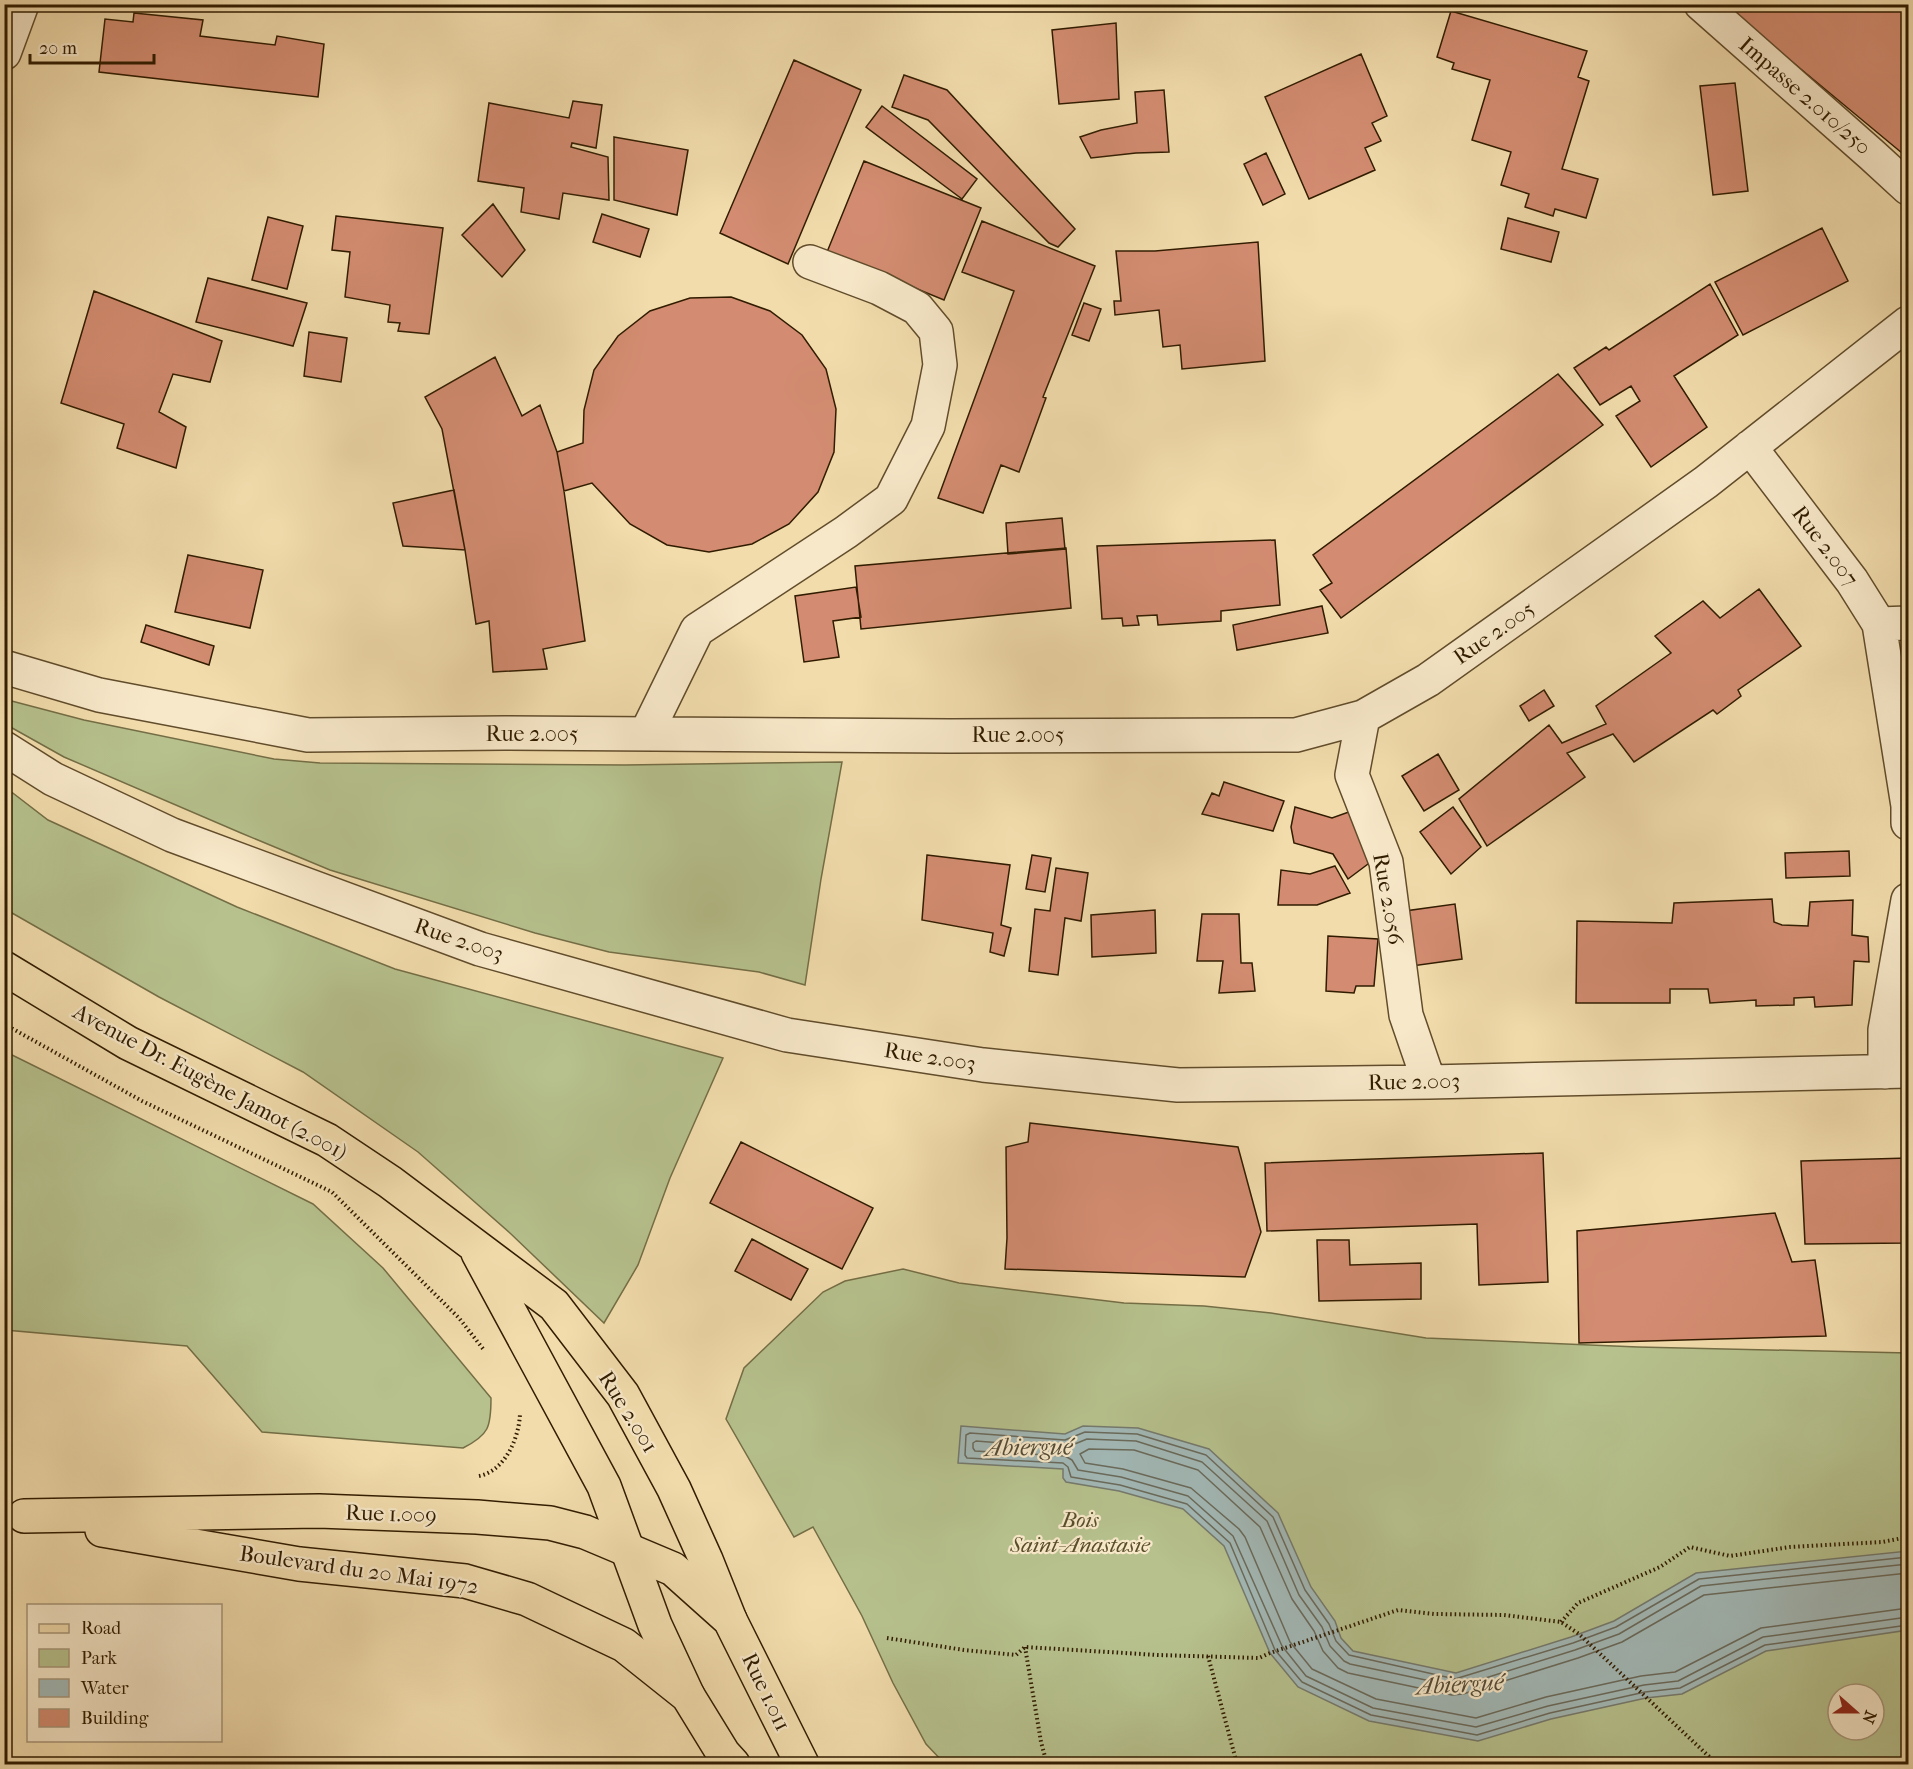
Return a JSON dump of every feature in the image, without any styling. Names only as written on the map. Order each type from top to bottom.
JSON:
[{"type":"main road","name":"Avenue Dr. Eugène Jamot (2.001)","points":[[4,968],[128,1043],[327,1140],[390,1182],[472,1243],[604,1486],[655,1625],[688,1696]]},
{"type":"main road","name":"Rue 2.001","points":[[472,1243],[554,1305],[622,1395],[674,1490],[730,1620]]},
{"type":"main road","name":"Rue 1.009","points":[[14,1515],[319,1511],[550,1523],[585,1532],[673,1569],[730,1620]]},
{"type":"main road","name":"Boulevard du 20 Mai 1972","points":[[14,1515],[299,1564],[465,1581],[527,1599],[624,1646],[688,1696]]},
{"type":"main road","name":"Rue 1.011","points":[[730,1620],[802,1764]]},
{"type":"main road","points":[[688,1696],[723,1753],[733,1764]]},
{"type":"street","points":[[4,53],[22,4]]},
{"type":"street","name":"Impasse 2.010/250","points":[[1701,4],[1908,188]]},
{"type":"street","points":[[646,734],[697,630],[846,532],[891,499],[928,426],[940,365],[936,331],[917,308],[879,288],[810,262]]},
{"type":"street","name":"Rue 2.005","points":[[4,667],[99,695],[308,735],[492,733],[1296,735],[1363,717],[1428,680],[1706,482],[1908,323]]},
{"type":"street","name":"Rue 2.007","points":[[1750,447],[1852,581],[1894,623]]},
{"type":"street","points":[[1894,623],[1908,823]]},
{"type":"street","name":"Rue 2.056","points":[[1363,717],[1352,775],[1386,862],[1406,1016],[1429,1082]]},
{"type":"street","name":"Rue 2.003","points":[[4,748],[53,778],[172,835],[480,949],[788,1035],[983,1065],[1178,1085],[1429,1082],[1897,1071]]},
{"type":"street","points":[[1897,1071],[1886,1030],[1908,900]]},
{"type":"path","points":[[4,1024],[142,1101],[332,1192],[459,1318],[488,1355]]},
{"type":"path","points":[[477,1477],[489,1474],[506,1456],[519,1425],[519,1408]]},
{"type":"path","points":[[1561,1622],[1578,1603],[1659,1567],[1690,1546],[1730,1556],[1790,1547],[1882,1542],[1908,1537]]},
{"type":"path","points":[[887,1638],[964,1650],[1016,1655],[1025,1647],[1259,1658],[1398,1610],[1434,1614],[1504,1615],[1561,1622],[1579,1634],[1717,1764]]},
{"type":"path","points":[[1025,1647],[1041,1742],[1047,1764]]},
{"type":"path","points":[[1208,1656],[1237,1764]]},
{"type":"green space","points":[[4,699],[84,720],[274,759],[320,763],[625,765],[842,762],[805,985],[759,972],[609,952],[535,933],[330,870],[64,757],[5,724]]},
{"type":"green space","points":[[5,787],[48,820],[237,907],[395,969],[723,1058],[670,1178],[638,1265],[604,1323],[511,1234],[418,1152],[303,1072],[159,997],[5,909]]},
{"type":"green space","points":[[4,1051],[313,1204],[383,1268],[491,1398],[487,1429],[478,1439],[463,1448],[262,1432],[187,1346],[5,1330]]},
{"type":"green space","name":"Bois Saint-Anastasie","points":[[903,1269],[959,1283],[1124,1303],[1204,1306],[1271,1313],[1426,1338],[1638,1347],[1908,1353],[1908,1764],[945,1764],[926,1744],[893,1683],[862,1616],[813,1527],[794,1537],[726,1419],[744,1368],[823,1292],[845,1281]]},
{"type":"water","name":"Abiergué","points":[[961,1426],[1065,1434],[1083,1426],[1138,1428],[1209,1449],[1278,1513],[1311,1587],[1335,1621],[1341,1638],[1353,1651],[1456,1673],[1614,1621],[1696,1573],[1908,1551],[1908,1630],[1766,1651],[1682,1694],[1646,1698],[1551,1719],[1478,1741],[1369,1721],[1298,1687],[1270,1653],[1224,1546],[1183,1509],[1119,1491],[1066,1482],[1063,1478],[1063,1469],[958,1463]]},
{"type":"building","points":[[1725,4],[1908,4],[1908,158],[1726,7]]},
{"type":"building","points":[[1451,11],[1587,51],[1578,77],[1589,81],[1562,169],[1598,179],[1586,218],[1555,209],[1553,216],[1525,207],[1529,194],[1501,185],[1511,152],[1472,140],[1490,80],[1452,69],[1454,63],[1437,57]]},
{"type":"building","points":[[134,13],[203,20],[200,36],[275,45],[277,36],[324,44],[318,97],[99,72],[105,19],[133,22]]},
{"type":"building","points":[[1116,23],[1119,99],[1059,104],[1052,30]]},
{"type":"building","points":[[1361,54],[1387,116],[1372,123],[1381,141],[1365,148],[1375,170],[1309,199],[1265,97]]},
{"type":"building","points":[[794,60],[861,90],[788,264],[720,233]]},
{"type":"building","points":[[904,75],[947,90],[1075,229],[1058,247],[1049,243],[928,120],[892,107]]},
{"type":"building","points":[[1735,83],[1748,191],[1713,195],[1700,86]]},
{"type":"building","points":[[1164,90],[1169,152],[1091,158],[1080,137],[1137,123],[1135,92]]},
{"type":"building","points":[[573,101],[602,105],[596,148],[572,143],[571,147],[608,157],[609,200],[563,193],[559,219],[521,212],[524,188],[478,181],[489,103],[569,118]]},
{"type":"building","points":[[882,106],[977,179],[962,199],[866,127]]},
{"type":"building","points":[[614,137],[688,150],[677,215],[614,200]]},
{"type":"building","points":[[1266,153],[1285,194],[1263,205],[1244,164]]},
{"type":"building","points":[[864,161],[981,208],[944,300],[827,252]]},
{"type":"building","points":[[493,204],[525,250],[502,277],[462,235]]},
{"type":"building","points":[[602,214],[649,229],[640,257],[593,242]]},
{"type":"building","points":[[336,216],[443,228],[429,334],[398,331],[400,323],[388,322],[390,305],[345,297],[350,252],[332,250]]},
{"type":"building","points":[[268,217],[303,226],[287,289],[252,280]]},
{"type":"building","points":[[1508,218],[1559,232],[1551,262],[1501,249]]},
{"type":"building","points":[[982,221],[1095,266],[1043,397],[1046,398],[1019,472],[1001,465],[983,513],[938,498],[1014,291],[962,272]]},
{"type":"building","points":[[1822,228],[1848,281],[1743,335],[1715,282]]},
{"type":"building","points":[[1258,242],[1265,361],[1182,369],[1180,345],[1163,347],[1159,310],[1115,315],[1114,301],[1121,301],[1116,251],[1155,251]]},
{"type":"building","points":[[208,278],[307,303],[293,346],[196,322]]},
{"type":"building","points":[[1710,284],[1738,335],[1674,376],[1707,427],[1651,467],[1616,416],[1640,401],[1631,386],[1600,405],[1574,368],[1606,347],[1609,350]]},
{"type":"building","points":[[94,291],[222,341],[210,382],[173,374],[159,412],[186,427],[176,468],[117,448],[124,424],[61,403]]},
{"type":"building","points":[[731,297],[770,311],[802,335],[826,369],[836,409],[834,452],[818,492],[789,524],[752,544],[709,552],[667,545],[630,524],[592,483],[564,491],[557,452],[583,443],[584,410],[594,370],[618,336],[650,311],[690,298]]},
{"type":"building","points":[[1084,303],[1101,309],[1089,341],[1072,335]]},
{"type":"building","points":[[309,332],[347,338],[341,382],[304,376]]},
{"type":"building","points":[[495,357],[522,416],[540,405],[557,452],[564,491],[585,641],[543,649],[547,669],[493,672],[489,621],[476,624],[465,550],[442,429],[425,397]]},
{"type":"building","points":[[1558,374],[1603,425],[1341,618],[1320,590],[1332,583],[1313,555]]},
{"type":"building","points":[[454,490],[465,550],[403,546],[393,503]]},
{"type":"building","points":[[1062,518],[1065,549],[1008,554],[1006,523]]},
{"type":"building","points":[[1275,540],[1280,605],[1221,611],[1221,621],[1158,625],[1157,615],[1137,616],[1139,625],[1123,626],[1122,618],[1102,619],[1097,546]]},
{"type":"building","points":[[1066,548],[1071,608],[861,629],[855,566]]},
{"type":"building","points":[[188,555],[263,570],[250,628],[175,612]]},
{"type":"building","points":[[856,587],[861,617],[833,621],[839,657],[804,662],[795,596]]},
{"type":"building","points":[[1759,589],[1801,646],[1738,690],[1741,696],[1717,714],[1713,710],[1634,762],[1613,734],[1567,753],[1585,777],[1487,846],[1459,799],[1549,725],[1562,743],[1606,724],[1596,706],[1671,653],[1655,636],[1703,601],[1720,618]]},
{"type":"building","points":[[1322,606],[1328,633],[1237,650],[1233,625]]},
{"type":"building","points":[[146,625],[214,646],[209,665],[141,642]]},
{"type":"building","points":[[1544,690],[1554,706],[1529,721],[1520,706]]},
{"type":"building","points":[[1438,754],[1459,790],[1424,811],[1402,776]]},
{"type":"building","points":[[1224,782],[1284,801],[1273,831],[1202,814],[1212,793],[1219,796]]},
{"type":"building","points":[[1295,807],[1332,818],[1360,808],[1372,861],[1348,879],[1333,854],[1294,843],[1291,827]]},
{"type":"building","points":[[1453,807],[1481,847],[1451,874],[1420,832]]},
{"type":"building","points":[[1849,851],[1850,876],[1786,878],[1785,853]]},
{"type":"building","points":[[927,855],[1010,865],[1001,925],[1011,928],[1004,956],[990,952],[993,933],[922,920]]},
{"type":"building","points":[[1032,855],[1051,858],[1045,892],[1026,889]]},
{"type":"building","points":[[1335,866],[1350,893],[1317,905],[1278,905],[1281,870],[1310,874]]},
{"type":"building","points":[[1056,868],[1088,873],[1081,921],[1065,918],[1058,975],[1029,971],[1035,909],[1050,911]]},
{"type":"building","points":[[1772,899],[1774,922],[1782,925],[1808,926],[1810,902],[1853,900],[1852,935],[1868,937],[1869,962],[1854,961],[1852,1005],[1815,1007],[1814,997],[1794,998],[1794,1005],[1756,1006],[1756,1000],[1710,1003],[1708,989],[1670,989],[1670,1003],[1576,1003],[1577,921],[1672,923],[1674,903]]},
{"type":"building","points":[[1455,904],[1462,959],[1412,966],[1405,911]]},
{"type":"building","points":[[1155,910],[1156,953],[1092,957],[1091,915]]},
{"type":"building","points":[[1202,914],[1239,914],[1241,963],[1252,963],[1255,991],[1219,993],[1223,961],[1197,961]]},
{"type":"building","points":[[1328,936],[1378,939],[1374,986],[1356,986],[1354,993],[1326,991]]},
{"type":"building","points":[[1030,1123],[1238,1147],[1261,1232],[1245,1277],[1005,1269],[1006,1147],[1028,1142]]},
{"type":"building","points":[[741,1142],[873,1208],[842,1269],[710,1203]]},
{"type":"building","points":[[1543,1153],[1548,1282],[1479,1285],[1477,1224],[1267,1231],[1265,1163]]},
{"type":"building","points":[[1908,1158],[1908,1243],[1805,1244],[1801,1161]]},
{"type":"building","points":[[1775,1213],[1792,1262],[1815,1260],[1826,1336],[1579,1343],[1577,1231]]},
{"type":"building","points":[[752,1239],[808,1269],[791,1300],[735,1271]]},
{"type":"building","points":[[1317,1240],[1349,1240],[1350,1265],[1421,1263],[1421,1299],[1319,1301]]}]
